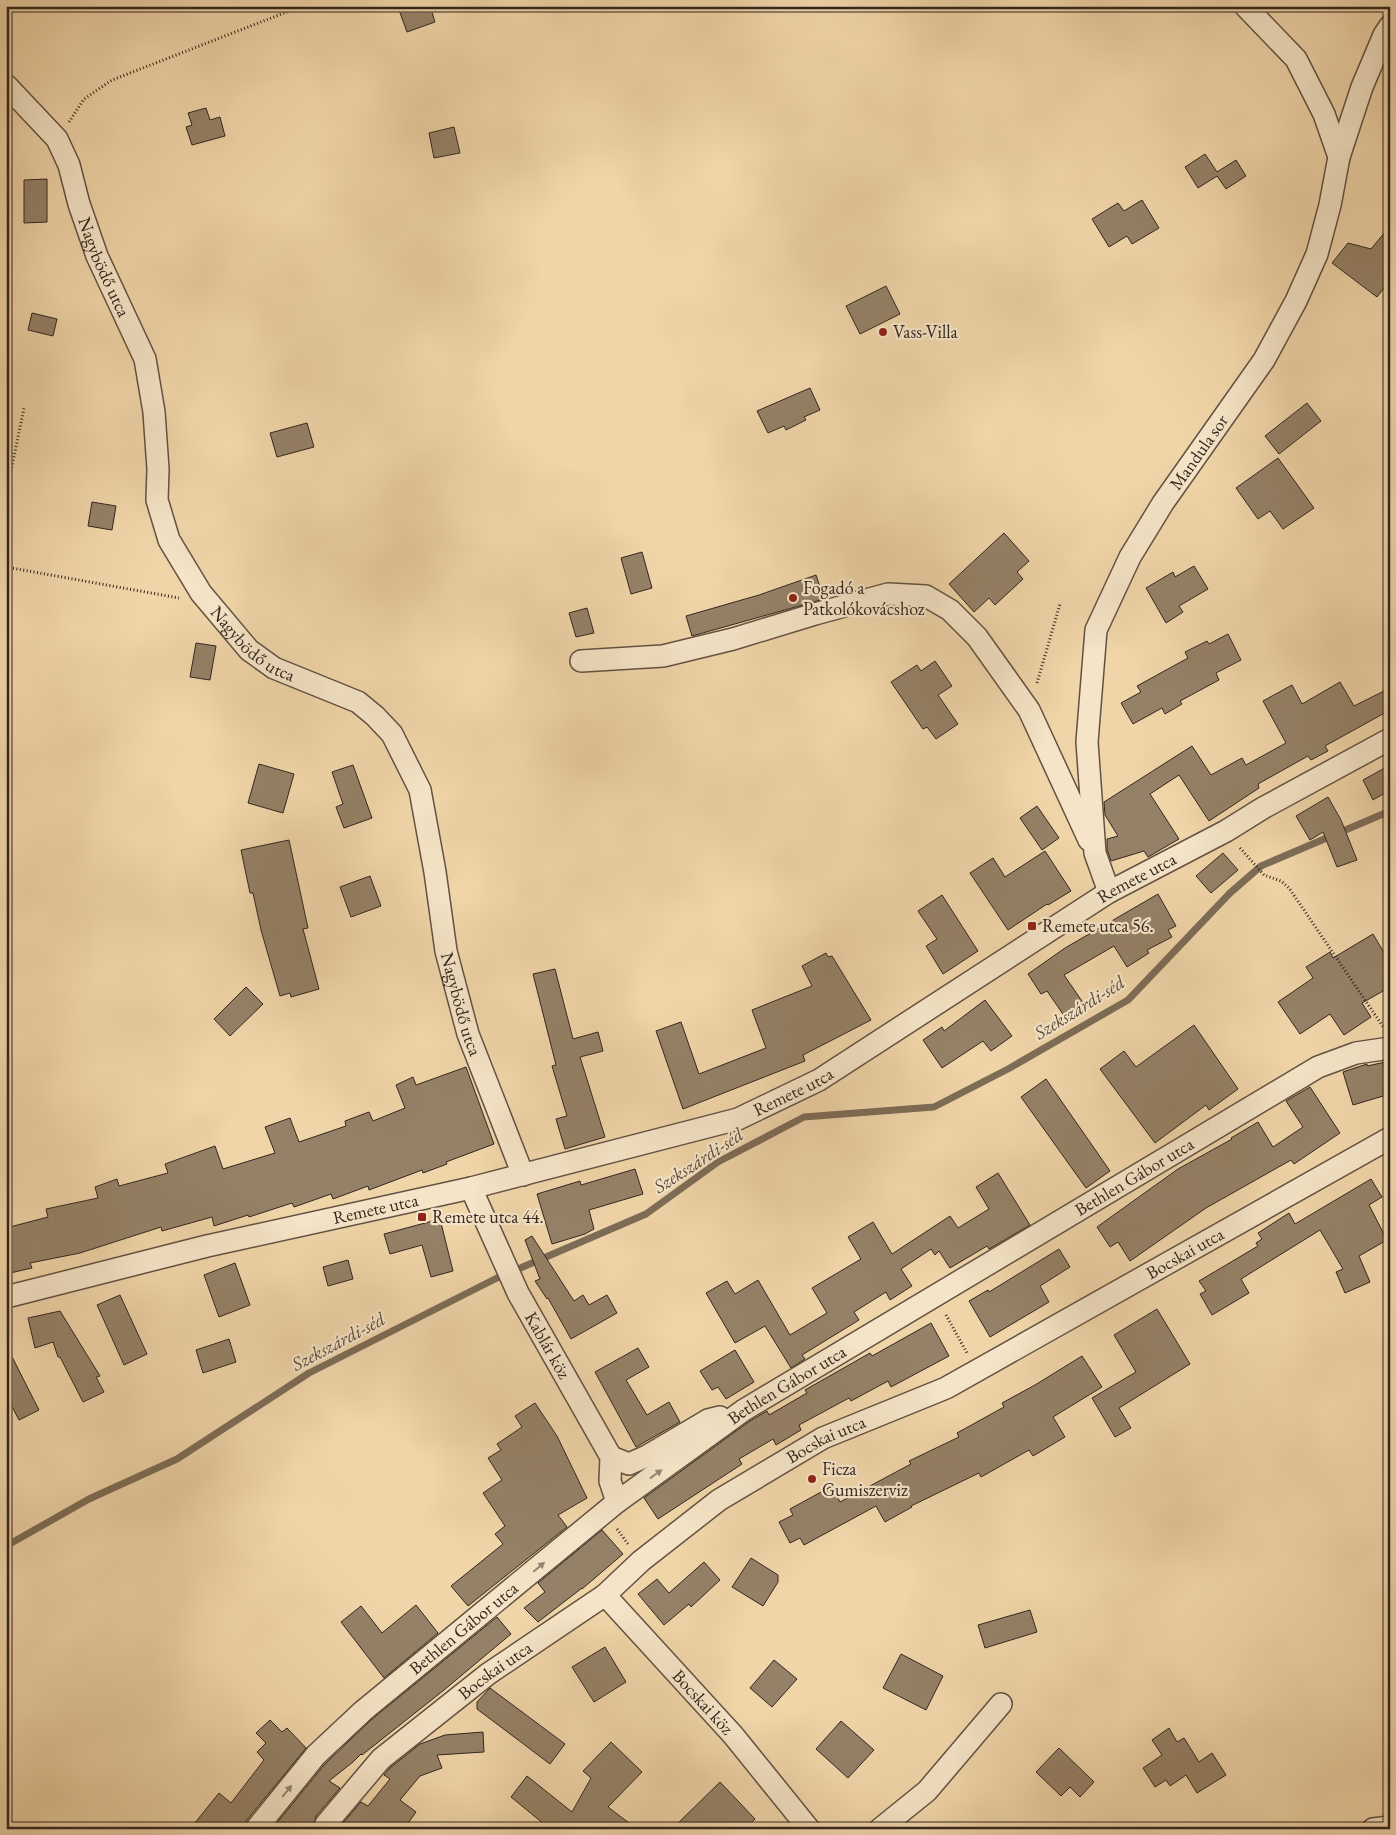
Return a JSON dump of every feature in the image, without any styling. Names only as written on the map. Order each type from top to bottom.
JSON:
[{"type":"street","points":[[1245,6],[1296,59],[1324,114],[1340,157]]},
{"type":"street","name":"Mandula sor","points":[[1109,892],[1095,852],[1087,742],[1096,630],[1130,557],[1163,503],[1264,360],[1296,301],[1317,254],[1340,157],[1362,87],[1390,26]]},
{"type":"street","name":"Nagybödő utca","points":[[6,85],[57,139],[69,165],[79,204],[97,256],[145,359],[154,412],[158,468],[157,500],[169,540],[201,593],[249,650],[274,668],[358,702],[392,734],[420,790],[436,872],[446,951],[468,1034],[523,1175]]},
{"type":"street","points":[[581,661],[663,656],[733,640],[815,614],[888,594],[926,596],[950,610],[977,636],[1030,710],[1095,852]]},
{"type":"street","name":"Remete utca","points":[[6,1297],[207,1246],[471,1188],[738,1120],[820,1080],[1109,892],[1226,831],[1263,808],[1390,739]]},
{"type":"street","name":"Bethlen Gábor utca","points":[[256,1829],[316,1755],[363,1712],[611,1508],[744,1410],[1318,1067],[1356,1053],[1387,1038]]},
{"type":"street","name":"Bocskai utca","points":[[324,1829],[326,1824],[382,1759],[488,1674],[605,1595],[641,1561],[719,1500],[823,1438],[946,1388],[1390,1138]]},
{"type":"street","name":"Kablár köz","points":[[471,1188],[518,1293],[611,1457]]},
{"type":"street","points":[[611,1508],[611,1457],[629,1464],[647,1456],[708,1420],[744,1410]]},
{"type":"street","name":"Bocskai köz","points":[[605,1595],[733,1735],[794,1820],[809,1829]]},
{"type":"street","points":[[880,1829],[927,1791],[1001,1704]]},
{"type":"street","points":[[1373,1829],[1390,1827]]},
{"type":"path","points":[[57,139],[84,99],[112,80],[302,6]]},
{"type":"path","points":[[6,495],[24,408]]},
{"type":"path","points":[[6,567],[209,603]]},
{"type":"path","points":[[1030,710],[1060,604]]},
{"type":"path","points":[[1247,858],[1264,875],[1281,881],[1289,888],[1387,1038]]},
{"type":"path","points":[[951,1325],[968,1354]]},
{"type":"path","points":[[611,1508],[641,1561]]},
{"type":"building","points":[[411,6],[430,6],[435,22],[407,32],[399,10]]},
{"type":"building","points":[[206,108],[210,120],[220,117],[225,136],[192,145],[186,127],[192,125],[188,113]]},
{"type":"building","points":[[454,127],[460,153],[434,158],[429,133]]},
{"type":"building","points":[[1205,154],[1217,172],[1236,160],[1246,176],[1226,189],[1217,176],[1198,188],[1185,167]]},
{"type":"building","points":[[47,179],[47,222],[24,223],[24,180]]},
{"type":"building","points":[[1142,200],[1159,228],[1132,244],[1127,236],[1109,247],[1092,219],[1118,203],[1124,211]]},
{"type":"building","points":[[1390,226],[1390,280],[1377,297],[1332,263],[1348,243],[1371,249]]},
{"type":"building","points":[[886,286],[900,314],[860,334],[846,306]]},
{"type":"building","points":[[32,313],[57,319],[53,336],[28,330]]},
{"type":"building","points":[[810,388],[820,410],[804,417],[806,420],[786,430],[784,426],[768,433],[757,411]]},
{"type":"building","points":[[1307,403],[1321,421],[1279,454],[1265,436]]},
{"type":"building","points":[[307,423],[314,447],[277,457],[270,433]]},
{"type":"building","points":[[1278,458],[1314,508],[1283,529],[1270,511],[1258,519],[1236,488]]},
{"type":"building","points":[[92,502],[116,506],[112,530],[88,526]]},
{"type":"building","points":[[1004,533],[1029,561],[1017,572],[1023,579],[995,605],[989,598],[974,612],[949,584]]},
{"type":"building","points":[[642,552],[652,588],[631,594],[621,558]]},
{"type":"building","points":[[1194,566],[1208,589],[1179,606],[1183,612],[1166,623],[1146,588],[1173,572],[1175,577]]},
{"type":"building","points":[[816,575],[824,599],[692,636],[686,616],[759,595]]},
{"type":"building","points":[[587,608],[594,633],[576,637],[569,613]]},
{"type":"building","points":[[1228,634],[1241,660],[1216,673],[1219,680],[1180,701],[1182,704],[1165,714],[1162,708],[1133,724],[1121,703],[1141,692],[1137,686],[1188,658],[1185,652],[1207,641],[1209,644]]},
{"type":"building","points":[[196,643],[216,646],[210,680],[190,677]]},
{"type":"building","points":[[935,661],[952,686],[938,695],[958,724],[936,739],[927,727],[923,729],[891,682],[917,665],[921,671]]},
{"type":"building","points":[[1340,682],[1354,706],[1390,688],[1390,710],[1325,746],[1328,751],[1311,760],[1308,756],[1258,784],[1259,788],[1209,821],[1179,775],[1150,794],[1179,839],[1148,857],[1144,851],[1111,861],[1107,850],[1107,839],[1118,836],[1105,815],[1104,802],[1192,746],[1211,775],[1242,758],[1246,765],[1286,743],[1263,701],[1292,685],[1302,704]]},
{"type":"building","points":[[259,764],[294,774],[283,813],[248,803]]},
{"type":"building","points":[[353,765],[372,818],[344,828],[336,807],[343,804],[332,772]]},
{"type":"building","points":[[1390,765],[1390,790],[1373,800],[1363,780]]},
{"type":"building","points":[[1328,797],[1341,820],[1357,860],[1337,867],[1323,832],[1310,840],[1296,816]]},
{"type":"building","points":[[1037,806],[1059,838],[1042,850],[1020,818]]},
{"type":"building","points":[[289,840],[308,928],[303,929],[319,989],[291,997],[290,993],[280,996],[261,930],[253,893],[250,893],[241,850]]},
{"type":"building","points":[[1045,851],[1071,891],[1047,904],[1008,930],[970,873],[993,858],[1005,877]]},
{"type":"building","points":[[1223,853],[1238,870],[1211,893],[1196,876]]},
{"type":"building","points":[[370,876],[381,906],[351,917],[340,887]]},
{"type":"building","points":[[1158,894],[1176,926],[1168,930],[1172,937],[1147,950],[1149,953],[1127,967],[1114,946],[1064,975],[1084,1004],[1065,1017],[1047,991],[1041,994],[1028,974],[1065,948]]},
{"type":"building","points":[[942,895],[978,951],[943,974],[926,946],[937,939],[918,911]]},
{"type":"building","points":[[1373,934],[1390,963],[1390,987],[1362,1003],[1371,1017],[1344,1035],[1330,1014],[1300,1034],[1278,1002],[1313,978],[1306,967],[1330,952],[1333,958]]},
{"type":"building","points":[[826,953],[828,957],[832,956],[871,1020],[803,1055],[805,1061],[683,1109],[656,1031],[681,1022],[699,1074],[766,1048],[752,1010],[812,986],[802,966]]},
{"type":"building","points":[[555,969],[573,1039],[598,1032],[603,1051],[580,1057],[605,1137],[565,1149],[556,1119],[567,1116],[552,1066],[556,1065],[533,974]]},
{"type":"building","points":[[246,987],[263,1004],[230,1036],[214,1019]]},
{"type":"building","points":[[985,1000],[1012,1036],[991,1051],[983,1041],[942,1068],[923,1040],[942,1027],[944,1031]]},
{"type":"building","points":[[1194,1025],[1238,1089],[1209,1110],[1206,1105],[1155,1143],[1100,1069],[1124,1051],[1136,1067]]},
{"type":"building","points":[[1390,1061],[1390,1094],[1353,1105],[1343,1072],[1367,1064],[1367,1066]]},
{"type":"building","points":[[466,1067],[494,1144],[423,1173],[422,1170],[369,1190],[368,1186],[333,1199],[331,1194],[294,1207],[292,1203],[214,1226],[212,1217],[162,1231],[161,1227],[80,1253],[30,1263],[32,1268],[6,1274],[6,1228],[48,1217],[46,1209],[98,1198],[95,1187],[117,1179],[119,1186],[168,1173],[165,1164],[215,1146],[223,1169],[275,1153],[265,1127],[290,1118],[299,1142],[346,1126],[345,1121],[369,1112],[373,1121],[405,1108],[396,1085],[413,1077],[416,1085]]},
{"type":"building","points":[[1046,1079],[1110,1171],[1086,1188],[1021,1097]]},
{"type":"building","points":[[1310,1087],[1340,1133],[1294,1164],[1291,1160],[1206,1208],[1130,1261],[1118,1242],[1110,1247],[1097,1227],[1178,1169],[1258,1122],[1273,1147],[1303,1127],[1286,1101]]},
{"type":"building","points":[[635,1169],[643,1194],[589,1210],[594,1229],[585,1234],[552,1244],[537,1194],[580,1181],[581,1185]]},
{"type":"building","points":[[998,1173],[1030,1225],[989,1249],[987,1246],[950,1268],[939,1251],[935,1255],[931,1249],[901,1269],[912,1286],[890,1300],[886,1292],[854,1312],[859,1320],[802,1355],[805,1359],[791,1368],[765,1326],[735,1343],[706,1293],[727,1281],[735,1294],[758,1280],[790,1335],[827,1313],[812,1288],[861,1259],[848,1237],[873,1222],[892,1254],[950,1216],[958,1228],[989,1209],[976,1187]]},
{"type":"building","points":[[1371,1179],[1382,1197],[1369,1205],[1387,1240],[1359,1256],[1370,1282],[1345,1293],[1336,1272],[1343,1269],[1320,1230],[1241,1279],[1249,1293],[1212,1315],[1200,1294],[1206,1291],[1199,1281],[1258,1246],[1256,1243],[1262,1239],[1258,1233],[1289,1213],[1295,1224]]},
{"type":"building","points":[[440,1219],[453,1271],[431,1277],[422,1245],[390,1254],[384,1234]]},
{"type":"building","points":[[532,1236],[574,1301],[583,1295],[589,1305],[607,1295],[617,1313],[571,1339],[548,1298],[535,1281],[540,1279],[525,1240]]},
{"type":"building","points":[[1059,1249],[1070,1267],[1040,1286],[1049,1302],[990,1337],[969,1301],[988,1290],[989,1292]]},
{"type":"building","points":[[348,1260],[353,1279],[328,1286],[323,1267]]},
{"type":"building","points":[[235,1263],[250,1305],[219,1317],[204,1275]]},
{"type":"building","points":[[120,1295],[147,1354],[124,1365],[97,1305]]},
{"type":"building","points":[[1157,1309],[1190,1364],[1119,1408],[1131,1428],[1115,1437],[1092,1398],[1136,1372],[1114,1335]]},
{"type":"building","points":[[60,1311],[100,1376],[96,1377],[104,1392],[83,1402],[60,1357],[58,1357],[53,1342],[35,1348],[28,1318]]},
{"type":"building","points":[[931,1323],[949,1356],[891,1387],[888,1381],[851,1401],[849,1398],[799,1425],[801,1430],[776,1445],[773,1439],[739,1459],[742,1464],[658,1519],[644,1498],[750,1421],[767,1411],[769,1415],[807,1393],[805,1390],[870,1353],[872,1356]]},
{"type":"building","points":[[229,1339],[236,1362],[203,1373],[196,1350]]},
{"type":"building","points":[[6,1345],[39,1410],[19,1420],[6,1395]]},
{"type":"building","points":[[638,1348],[649,1367],[626,1380],[647,1415],[669,1402],[680,1422],[636,1447],[595,1372]]},
{"type":"building","points":[[735,1350],[754,1382],[726,1399],[718,1387],[712,1390],[700,1371]]},
{"type":"building","points":[[1082,1356],[1102,1387],[1053,1417],[1065,1437],[1033,1456],[1029,1450],[981,1477],[979,1473],[911,1506],[885,1522],[876,1506],[804,1545],[800,1538],[790,1543],[779,1522],[793,1515],[790,1509],[832,1486],[840,1502],[911,1464],[909,1461],[959,1437],[957,1433],[1004,1407],[1002,1403]]},
{"type":"building","points":[[535,1403],[557,1436],[587,1498],[558,1515],[567,1527],[468,1606],[451,1586],[503,1544],[495,1534],[505,1526],[483,1493],[502,1480],[488,1458],[501,1450],[497,1444],[522,1427],[515,1416]]},
{"type":"building","points":[[602,1530],[623,1554],[582,1589],[538,1622],[524,1608],[545,1592],[538,1583]]},
{"type":"building","points":[[751,1558],[778,1575],[778,1582],[763,1606],[732,1587]]},
{"type":"building","points":[[704,1562],[720,1580],[691,1607],[689,1604],[664,1625],[638,1594],[657,1579],[669,1593]]},
{"type":"building","points":[[416,1605],[438,1633],[384,1678],[341,1622],[361,1606],[382,1633]]},
{"type":"building","points":[[1030,1610],[1037,1632],[985,1648],[978,1625]]},
{"type":"building","points":[[497,1617],[511,1634],[329,1781],[340,1788],[316,1816],[312,1829],[272,1829],[325,1764],[371,1720]]},
{"type":"building","points":[[605,1647],[626,1682],[594,1702],[572,1667]]},
{"type":"building","points":[[901,1654],[943,1676],[926,1710],[883,1688]]},
{"type":"building","points":[[774,1660],[797,1679],[772,1707],[750,1688]]},
{"type":"building","points":[[490,1688],[565,1744],[550,1764],[477,1709],[477,1702]]},
{"type":"building","points":[[270,1720],[282,1732],[287,1728],[306,1748],[246,1821],[244,1829],[190,1829],[219,1793],[231,1803],[264,1760],[257,1752],[266,1743],[256,1733]]},
{"type":"building","points":[[841,1721],[874,1750],[848,1778],[816,1749]]},
{"type":"building","points":[[1169,1728],[1177,1742],[1184,1738],[1199,1762],[1212,1753],[1226,1775],[1197,1793],[1186,1775],[1170,1786],[1166,1780],[1155,1787],[1143,1768],[1162,1755],[1152,1740]]},
{"type":"building","points":[[483,1732],[484,1752],[437,1755],[442,1768],[420,1776],[400,1800],[416,1812],[404,1829],[338,1829],[361,1802],[368,1806],[390,1779],[384,1775],[420,1744],[445,1735]]},
{"type":"building","points":[[611,1742],[642,1772],[608,1807],[637,1829],[550,1829],[511,1797],[527,1776],[572,1812],[591,1778],[583,1771]]},
{"type":"building","points":[[1059,1748],[1094,1782],[1080,1797],[1070,1787],[1061,1796],[1036,1772]]},
{"type":"building","points":[[720,1782],[755,1819],[745,1829],[672,1829]]},
{"type":"waterway","name":"Szekszárdi-séd","points":[[6,1546],[89,1499],[177,1459],[309,1373],[495,1279],[646,1214],[718,1162],[804,1117],[934,1107],[1008,1069],[1128,1000],[1230,893],[1261,866],[1390,811]]},
{"type":"place","name":"Vass-Villa","points":[[883,332]]},
{"type":"place","name":"Fogadó a Patkolókovácshoz","points":[[793,598]]},
{"type":"place","name":"Remete utca 56.","points":[[1032,926]]},
{"type":"place","name":"Remete utca 44.","points":[[422,1217]]},
{"type":"place","name":"Ficza Gumiszerviz","points":[[812,1479]]}]
